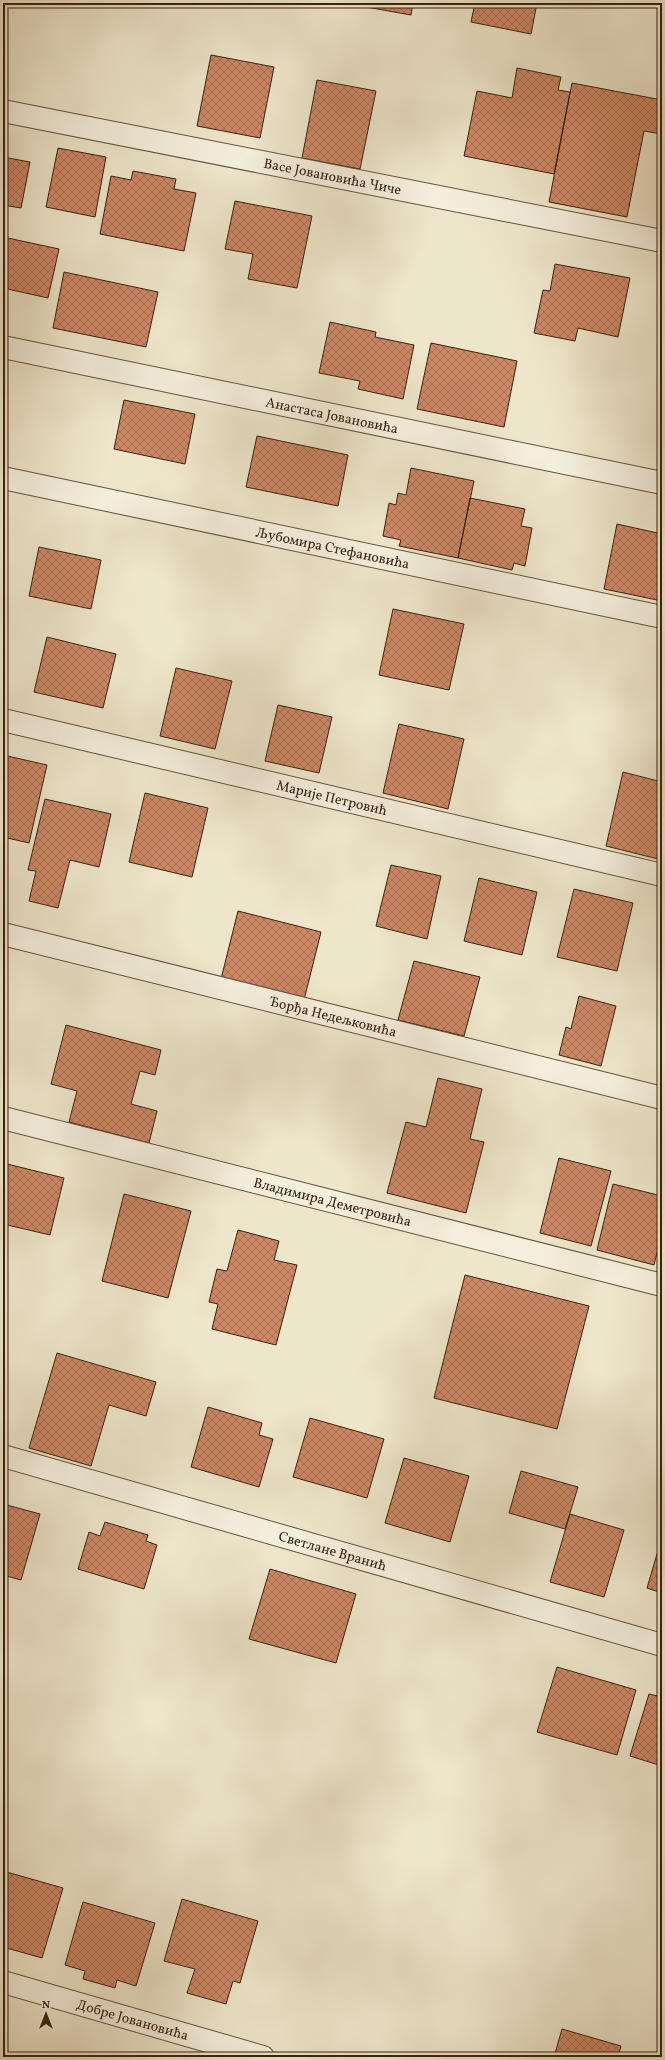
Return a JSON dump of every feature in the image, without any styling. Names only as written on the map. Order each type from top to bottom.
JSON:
[{"type":"street","name":"Васе Јовановића Чиче","points":[[3,111],[662,241]]},
{"type":"street","name":"Анастаса Јовановића","points":[[3,347],[662,483]]},
{"type":"street","name":"Љубомира Стефановића","points":[[3,478],[662,617]]},
{"type":"street","name":"Марије Петровић","points":[[3,720],[662,875]]},
{"type":"street","name":"Ђорђа Недељковића","points":[[3,934],[662,1098]]},
{"type":"street","name":"Владимира Деметровића","points":[[3,1118],[662,1284]]},
{"type":"street","name":"Светлане Вранић","points":[[3,1456],[662,1645]]},
{"type":"street","name":"Добре Јовановића","points":[[3,1982],[262,2057]]},
{"type":"building","points":[[355,3],[413,3],[411,15],[355,5]]},
{"type":"building","points":[[475,3],[537,3],[531,34],[471,22]]},
{"type":"building","points":[[211,55],[274,67],[260,138],[197,126]]},
{"type":"building","points":[[517,68],[561,77],[558,90],[570,92],[554,174],[464,156],[477,91],[512,98]]},
{"type":"building","points":[[317,80],[376,91],[360,169],[302,158]]},
{"type":"building","points":[[572,83],[662,100],[662,134],[644,131],[627,217],[549,202]]},
{"type":"building","points":[[58,148],[106,157],[95,217],[46,207]]},
{"type":"building","points":[[3,157],[30,162],[21,208],[3,205]]},
{"type":"building","points":[[133,171],[176,179],[174,189],[196,193],[184,251],[100,234],[111,176],[131,180]]},
{"type":"building","points":[[235,201],[312,216],[297,288],[248,279],[253,254],[225,249]]},
{"type":"building","points":[[3,237],[59,249],[48,298],[3,288]]},
{"type":"building","points":[[555,264],[630,278],[618,337],[578,328],[575,341],[534,333],[543,290],[550,291]]},
{"type":"building","points":[[64,272],[158,292],[146,347],[53,328]]},
{"type":"building","points":[[330,322],[376,332],[375,337],[414,345],[403,399],[358,389],[360,381],[319,373]]},
{"type":"building","points":[[662,331],[662,349],[659,348]]},
{"type":"building","points":[[431,343],[517,361],[504,427],[417,409]]},
{"type":"building","points":[[124,400],[195,414],[185,464],[114,449]]},
{"type":"building","points":[[257,436],[348,455],[338,506],[246,487]]},
{"type":"building","points":[[411,468],[474,481],[458,558],[399,546],[401,540],[383,536],[389,503],[396,505],[398,493],[406,495]]},
{"type":"building","points":[[470,498],[525,509],[521,526],[532,528],[525,566],[514,563],[512,570],[458,558]]},
{"type":"building","points":[[617,524],[662,534],[662,601],[604,589]]},
{"type":"building","points":[[39,547],[101,560],[91,609],[29,596]]},
{"type":"building","points":[[393,609],[464,624],[449,690],[379,675]]},
{"type":"building","points":[[47,637],[116,654],[103,708],[34,692]]},
{"type":"building","points":[[176,668],[232,681],[215,749],[160,736]]},
{"type":"building","points":[[278,705],[332,717],[319,773],[265,761]]},
{"type":"building","points":[[399,724],[464,739],[448,809],[383,793]]},
{"type":"building","points":[[3,755],[47,765],[29,843],[3,837]]},
{"type":"building","points":[[623,772],[662,782],[662,860],[606,846]]},
{"type":"building","points":[[145,793],[208,808],[192,877],[129,862]]},
{"type":"building","points":[[45,799],[111,814],[99,867],[70,860],[58,908],[29,901],[36,871],[28,870]]},
{"type":"building","points":[[391,865],[441,876],[427,939],[376,926]]},
{"type":"building","points":[[479,878],[537,892],[522,955],[464,941]]},
{"type":"building","points":[[574,889],[633,903],[617,971],[557,957]]},
{"type":"building","points":[[238,911],[321,932],[304,1000],[221,979]]},
{"type":"building","points":[[414,961],[480,977],[464,1036],[398,1020]]},
{"type":"building","points":[[579,996],[616,1006],[601,1066],[559,1055],[566,1027],[571,1029]]},
{"type":"building","points":[[66,1025],[161,1050],[155,1075],[140,1071],[131,1104],[157,1111],[149,1143],[69,1122],[77,1091],[51,1084]]},
{"type":"building","points":[[438,1078],[482,1089],[470,1139],[484,1142],[466,1213],[387,1193],[406,1122],[426,1127]]},
{"type":"building","points":[[559,1158],[611,1171],[591,1246],[540,1233]]},
{"type":"building","points":[[3,1163],[64,1178],[50,1235],[3,1224]]},
{"type":"building","points":[[613,1184],[662,1196],[662,1232],[654,1265],[597,1250]]},
{"type":"building","points":[[124,1194],[191,1211],[168,1298],[102,1281]]},
{"type":"building","points":[[238,1230],[279,1241],[274,1260],[297,1265],[276,1345],[212,1329],[218,1304],[209,1302],[217,1269],[227,1271]]},
{"type":"building","points":[[465,1275],[589,1306],[557,1429],[434,1398]]},
{"type":"building","points":[[57,1353],[156,1382],[146,1416],[109,1405],[91,1466],[29,1448]]},
{"type":"building","points":[[208,1407],[262,1423],[259,1435],[273,1439],[259,1487],[191,1467]]},
{"type":"building","points":[[310,1418],[384,1439],[367,1498],[293,1477]]},
{"type":"building","points":[[404,1458],[469,1476],[450,1542],[385,1523]]},
{"type":"building","points":[[521,1471],[578,1487],[565,1529],[509,1513]]},
{"type":"building","points":[[3,1504],[40,1514],[21,1580],[3,1575]]},
{"type":"building","points":[[570,1514],[624,1530],[604,1597],[550,1582]]},
{"type":"building","points":[[105,1522],[148,1535],[146,1541],[157,1545],[144,1589],[78,1569],[89,1532],[100,1536]]},
{"type":"building","points":[[662,1537],[662,1593],[647,1588]]},
{"type":"building","points":[[270,1569],[356,1594],[336,1663],[249,1639]]},
{"type":"building","points":[[557,1667],[636,1690],[617,1755],[537,1732]]},
{"type":"building","points":[[649,1694],[662,1697],[662,1766],[630,1756]]},
{"type":"building","points":[[3,1871],[63,1888],[42,1958],[3,1947]]},
{"type":"building","points":[[182,1899],[258,1921],[240,1983],[233,1981],[226,2004],[187,1993],[195,1969],[164,1961]]},
{"type":"building","points":[[83,1902],[155,1923],[136,1986],[117,1980],[115,1988],[83,1979],[85,1971],[65,1965]]},
{"type":"building","points":[[562,2029],[621,2046],[618,2057],[554,2057]]}]
